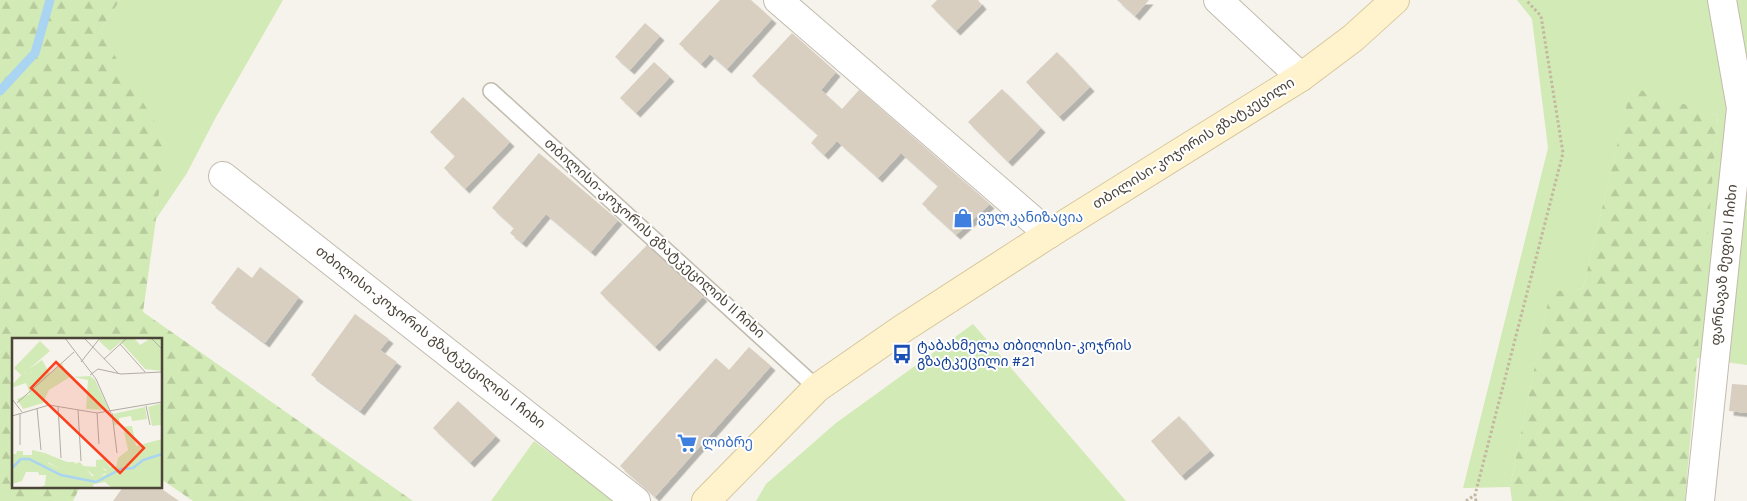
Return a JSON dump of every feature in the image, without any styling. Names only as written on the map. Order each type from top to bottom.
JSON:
[{"type":"main road","name":"თბილისი-კოჯორის გზატკეცილი","points":[[706,501],[816,388],[902,329],[1049,234],[1301,77],[1353,38],[1395,0]]},
{"type":"street","points":[[778,0],[1049,234]]},
{"type":"street","points":[[1218,0],[1301,77]]},
{"type":"street","name":"ფარნავაზ მეფის I ჩიხი","points":[[1700,501],[1741,108],[1722,0]]},
{"type":"street","name":"თბილისი-კოჯორის გზატკეცილის I ჩიხი","points":[[223,176],[636,501]]},
{"type":"lane","name":"თბილისი-კოჯორის გზატკეცილის II ჩიხი","points":[[491,91],[816,388]]},
{"type":"path","points":[[1476,501],[1475,495],[1563,153],[1541,16],[1526,0]]},
{"type":"path","points":[[1466,501],[1475,495]]},
{"type":"green space","points":[[0,0],[120,0],[100,31],[165,139],[143,312],[413,501],[193,501],[162,480],[162,338],[12,338],[12,488],[80,488],[73,501],[0,501]]},
{"type":"green space","points":[[120,0],[283,0],[216,117],[187,173],[156,219],[164,139],[100,31]]},
{"type":"green space","points":[[1517,0],[1747,0],[1747,365],[1696,358],[1718,115],[1631,88],[1583,288],[1550,293],[1510,487],[1463,488],[1548,148],[1532,19]]},
{"type":"green space","points":[[1631,87],[1718,115],[1685,501],[1512,501],[1510,487],[1550,292],[1583,288]]},
{"type":"green space","points":[[973,324],[1126,501],[756,501],[766,484],[836,423]]},
{"type":"green space","points":[[534,441],[614,501],[491,501]]},
{"type":"building","points":[[720,0],[751,0],[772,19],[727,69],[710,54],[701,64],[679,44]]},
{"type":"building","points":[[937,0],[978,0],[982,5],[956,31],[931,6]]},
{"type":"building","points":[[1117,0],[1149,0],[1135,16]]},
{"type":"building","points":[[645,23],[660,36],[630,70],[615,57]]},
{"type":"building","points":[[792,33],[836,72],[821,90],[842,109],[859,90],[990,204],[956,235],[922,204],[938,186],[901,153],[878,178],[837,141],[824,155],[811,143],[818,135],[752,76]]},
{"type":"building","points":[[1057,52],[1090,87],[1059,117],[1026,82]]},
{"type":"building","points":[[654,62],[670,77],[636,113],[620,98]]},
{"type":"building","points":[[1002,89],[1041,128],[1008,162],[968,122]]},
{"type":"building","points":[[463,97],[510,142],[465,189],[444,168],[455,156],[430,132]]},
{"type":"building","points":[[539,153],[618,220],[591,252],[546,214],[522,243],[510,233],[514,228],[492,208]]},
{"type":"building","points":[[648,244],[703,297],[655,347],[600,293]]},
{"type":"building","points":[[238,267],[252,278],[260,267],[299,297],[265,343],[211,303]]},
{"type":"building","points":[[355,314],[389,339],[380,350],[397,362],[360,411],[311,375]]},
{"type":"building","points":[[749,347],[771,366],[655,497],[620,466],[716,358],[729,370]]},
{"type":"building","points":[[1732,384],[1747,385],[1747,413],[1729,411]]},
{"type":"building","points":[[458,401],[496,436],[470,463],[433,428]]},
{"type":"building","points":[[1179,416],[1210,451],[1181,476],[1151,441]]},
{"type":"building","points":[[122,488],[160,488],[179,501],[113,501]]},
{"type":"waterway","points":[[0,91],[35,53],[50,0]]},
{"type":"place","name":"ვულკანიზაცია","points":[[963,218]]},
{"type":"place","name":"ტაბახმელა თბილისი-კოჯრის გზატკეცილი #21","points":[[902,354]]},
{"type":"place","name":"ლიბრე","points":[[687,443]]}]
